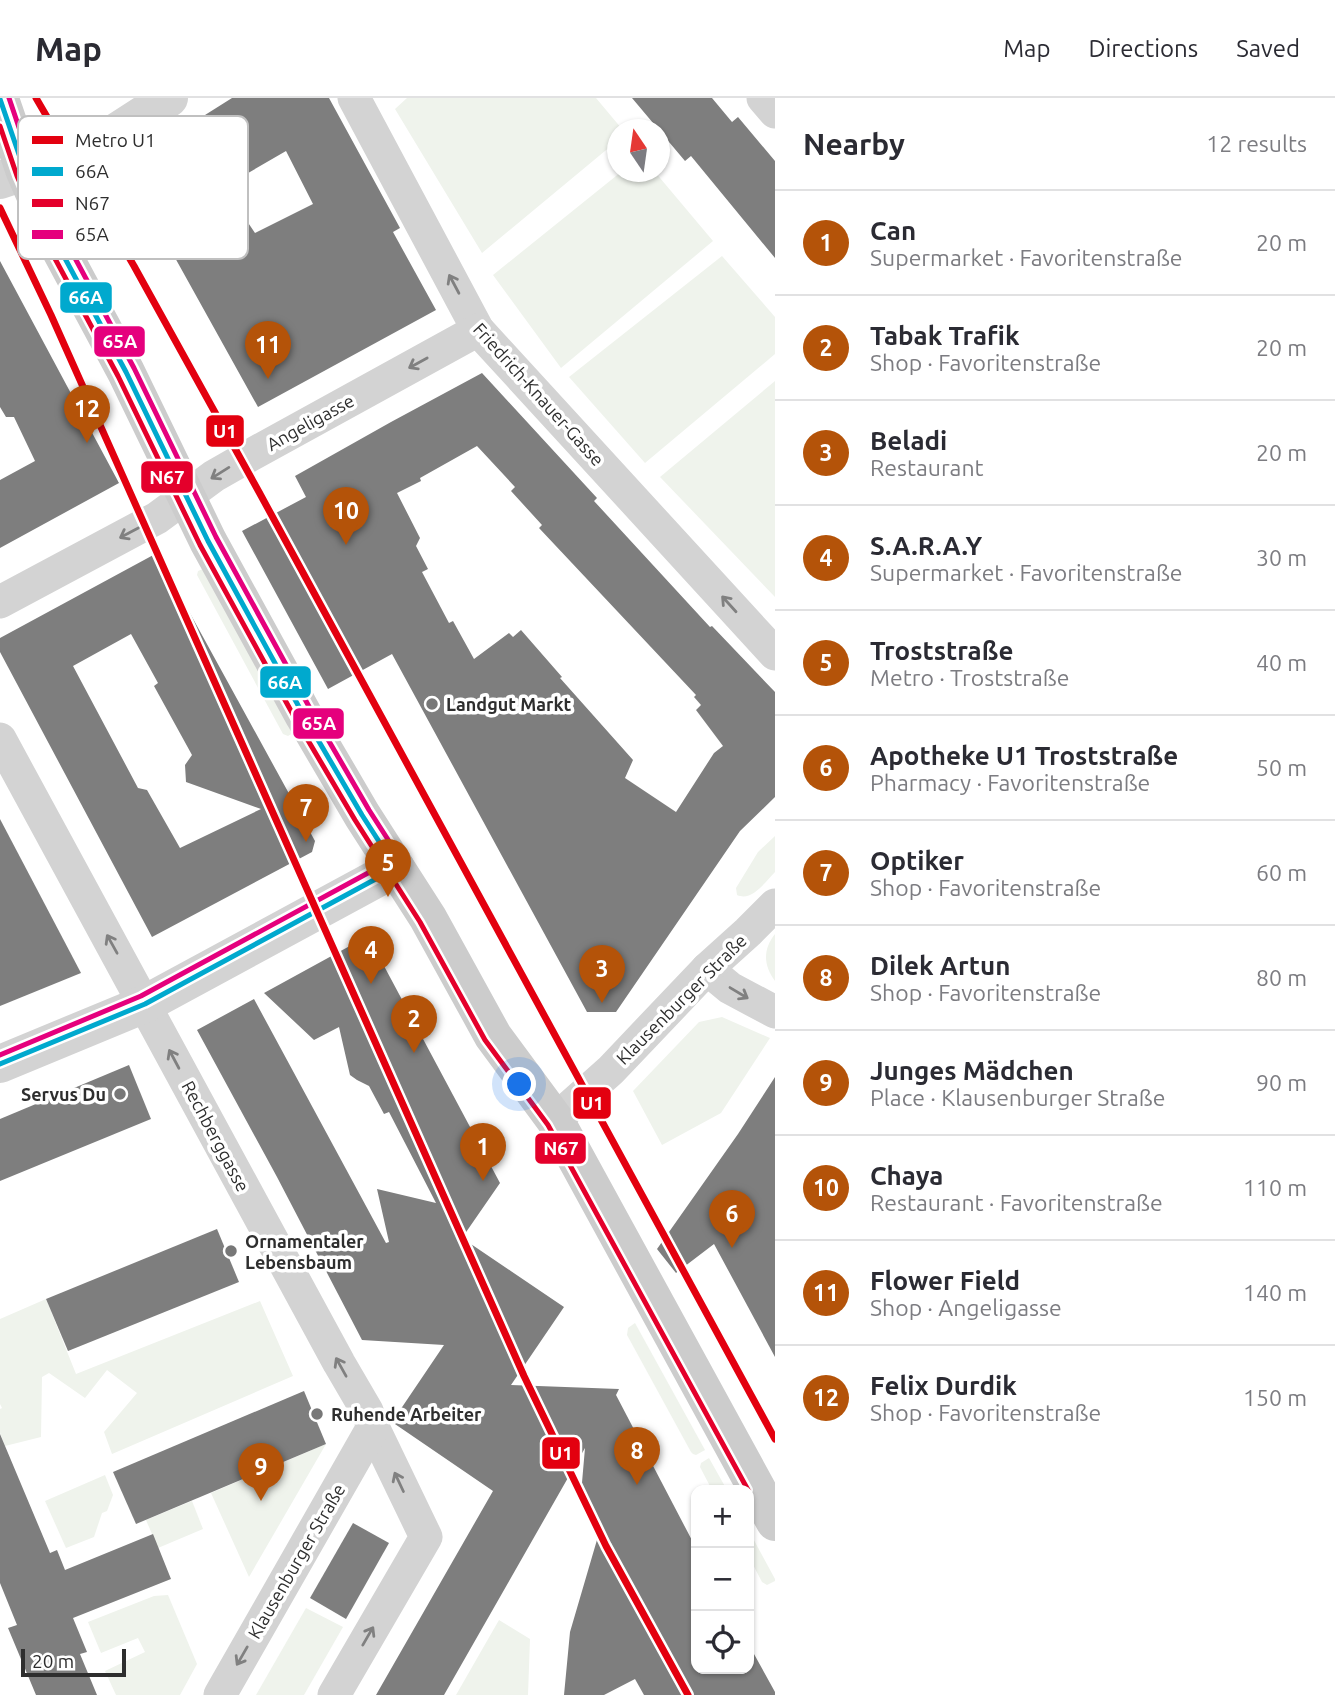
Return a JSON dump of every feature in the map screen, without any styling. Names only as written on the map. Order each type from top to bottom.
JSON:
[{"type":"main road","points":[[0,99],[12,176]]},
{"type":"main road","points":[[65,259],[126,372],[208,541],[304,716],[362,815],[428,918],[493,1036],[555,1120],[775,1522]]},
{"type":"street","points":[[141,116],[169,98]]},
{"type":"street","name":"Friedrich-Knauer-Gasse","points":[[355,98],[478,330],[775,654]]},
{"type":"street","points":[[763,98],[775,112]]},
{"type":"street","name":"Angeligasse","points":[[0,602],[157,518],[214,476],[478,330]]},
{"type":"street","name":"Rechberggasse","points":[[0,739],[367,1411],[426,1536],[334,1695]]},
{"type":"street","points":[[0,1064],[145,1004],[396,869]]},
{"type":"street","name":"Klausenburger Straße","points":[[555,1120],[611,1070],[707,969],[775,905]]},
{"type":"street","points":[[707,969],[730,988],[775,1012]]},
{"type":"street","name":"Klausenburger Straße","points":[[220,1695],[373,1427]]},
{"type":"shaded area","points":[[407,98],[596,98],[614,119],[607,119],[607,149],[482,253],[395,109]]},
{"type":"shaded area","points":[[609,182],[663,182],[713,241],[561,368],[493,275]]},
{"type":"shaded area","points":[[722,256],[775,317],[775,354],[645,463],[569,377]]},
{"type":"shaded area","points":[[775,381],[775,597],[660,477]]},
{"type":"shaded area","points":[[203,569],[293,733],[288,736],[283,734],[197,575],[198,571]]},
{"type":"shaded area","points":[[775,836],[775,872],[753,893],[748,896],[737,895],[736,888],[758,852]]},
{"type":"shaded area","points":[[775,934],[775,981],[768,969],[766,957],[768,945]]},
{"type":"shaded area","points":[[722,1017],[770,1038],[721,1113],[662,1145],[633,1091],[699,1022]]},
{"type":"shaded area","points":[[46,1299],[76,1374],[260,1301],[293,1376],[112,1454],[104,1432],[137,1393],[107,1370],[85,1398],[49,1373],[42,1377],[41,1437],[5,1446],[0,1433],[0,1319]]},
{"type":"shaded area","points":[[635,1323],[705,1450],[696,1455],[691,1452],[627,1335],[628,1328]]},
{"type":"shaded area","points":[[326,1444],[249,1577],[211,1493]]},
{"type":"shaded area","points":[[709,1458],[724,1485],[709,1485],[700,1467],[701,1463]]},
{"type":"shaded area","points":[[105,1475],[113,1495],[107,1511],[102,1513],[94,1537],[66,1548],[45,1501]]},
{"type":"shaded area","points":[[192,1501],[203,1529],[158,1548],[146,1520]]},
{"type":"shaded area","points":[[754,1540],[775,1579],[767,1585],[762,1582],[754,1567]]},
{"type":"shaded area","points":[[168,1595],[197,1664],[180,1695],[116,1695],[105,1671],[145,1652],[138,1638],[101,1653],[88,1622],[154,1596]]},
{"type":"shaded area","points":[[306,1608],[343,1627],[304,1695],[256,1695]]},
{"type":"shaded area","points":[[499,1620],[530,1639],[528,1695],[456,1695]]},
{"type":"building","points":[[232,98],[329,98],[400,228],[393,232],[436,310],[258,407],[176,259],[248,259],[248,223],[255,233],[313,204],[286,151],[248,173],[248,116],[203,116]]},
{"type":"building","points":[[632,98],[712,98],[732,122],[738,117],[775,161],[775,258],[691,156],[685,161],[670,143],[670,119],[650,119]]},
{"type":"building","points":[[0,261],[119,483],[0,548],[0,480],[35,461],[14,417],[6,417],[0,407]]},
{"type":"building","points":[[482,373],[597,498],[594,501],[710,627],[712,626],[775,692],[775,797],[740,831],[616,1012],[587,1012],[392,654],[328,689],[242,531],[306,497],[295,476]],"holes":[[[477,446],[515,487],[511,491],[542,525],[539,528],[696,695],[694,697],[701,705],[696,710],[723,746],[714,753],[676,812],[625,778],[633,760],[521,630],[513,637],[509,633],[474,659],[453,621],[449,623],[422,572],[428,569],[416,546],[420,538],[397,493]]]},
{"type":"building","points":[[157,553],[315,841],[312,852],[152,937],[0,652],[0,638]],"holes":[[[131,634],[158,683],[154,686],[192,755],[185,765],[186,782],[261,809],[180,848],[147,790],[138,788],[73,666]]]},
{"type":"building","points":[[0,819],[81,973],[0,1006]]},
{"type":"building","points":[[368,936],[500,1183],[462,1238],[564,1307],[511,1385],[619,1389],[616,1395],[691,1538],[691,1674],[754,1674],[754,1654],[775,1695],[644,1695],[635,1679],[604,1695],[564,1695],[570,1632],[599,1533],[581,1494],[585,1448],[444,1695],[376,1695],[493,1491],[392,1422],[444,1345],[362,1340],[197,1030],[254,999],[386,1243],[389,1242],[377,1189],[436,1203],[389,1112],[384,1114],[369,1086],[350,1075],[339,1027],[314,1040],[264,993]]},
{"type":"building","points":[[129,1065],[151,1119],[0,1181],[0,1119]]},
{"type":"building","points":[[775,1077],[775,1357],[714,1244],[676,1273],[657,1249]]},
{"type":"building","points":[[217,1229],[239,1282],[68,1351],[46,1299]]},
{"type":"building","points":[[304,1391],[326,1444],[136,1524],[113,1472]]},
{"type":"building","points":[[0,1434],[50,1553],[57,1550],[65,1570],[153,1534],[171,1579],[73,1618],[87,1652],[80,1654],[97,1695],[36,1695],[8,1628],[17,1625],[0,1583]]},
{"type":"building","points":[[353,1523],[389,1543],[346,1619],[310,1598]]},
{"type":"metro line","name":"U1","points":[[36,98],[46,116]]},
{"type":"metro line","name":"U1","points":[[0,208],[18,246]]},
{"type":"metro line","name":"U1","points":[[24,259],[524,1376],[606,1546],[688,1695]]},
{"type":"metro line","name":"U1","points":[[130,259],[775,1439]]},
{"type":"transit line","name":"65A","points":[[9,98],[18,125]]},
{"type":"transit line","name":"66A","points":[[0,99],[18,152]]},
{"type":"transit line","name":"N67","points":[[0,126],[18,178]]},
{"type":"transit line","name":"N67","points":[[55,259],[118,376],[200,545],[296,720],[420,922],[485,1040],[548,1125],[745,1485]]},
{"type":"transit line","name":"66A","points":[[65,259],[126,372],[208,541],[304,716],[396,868]]},
{"type":"transit line","name":"65A","points":[[75,259],[134,368],[216,537],[312,712],[403,863]]},
{"type":"transit line","name":"65A","points":[[0,1055],[141,996],[392,860]]},
{"type":"transit line","name":"66A","points":[[0,1064],[145,1004],[396,868]]},
{"type":"place","name":"Flower Field","points":[[268,379]]},
{"type":"place","name":"Felix Durdik","points":[[87,443]]},
{"type":"place","name":"Chaya","points":[[346,545]]},
{"type":"place","name":"Landgut Markt","points":[[432,704]]},
{"type":"place","name":"Optiker","points":[[306,842]]},
{"type":"place","name":"Troststraße","points":[[388,897]]},
{"type":"place","name":"S.A.R.A.Y","points":[[371,984]]},
{"type":"place","name":"Beladi","points":[[602,1003]]},
{"type":"place","name":"Tabak Trafik","points":[[414,1053]]},
{"type":"place","name":"Servus Du","points":[[120,1094]]},
{"type":"place","name":"Can","points":[[483,1181]]},
{"type":"place","name":"Apotheke U1 Troststraße","points":[[732,1248]]},
{"type":"place","name":"Ornamentaler Lebensbaum","points":[[231,1251]]},
{"type":"place","name":"Ruhende Arbeiter","points":[[317,1414]]},
{"type":"place","name":"Dilek Artun","points":[[637,1485]]},
{"type":"place","name":"Junges Mädchen","points":[[261,1501]]}]
